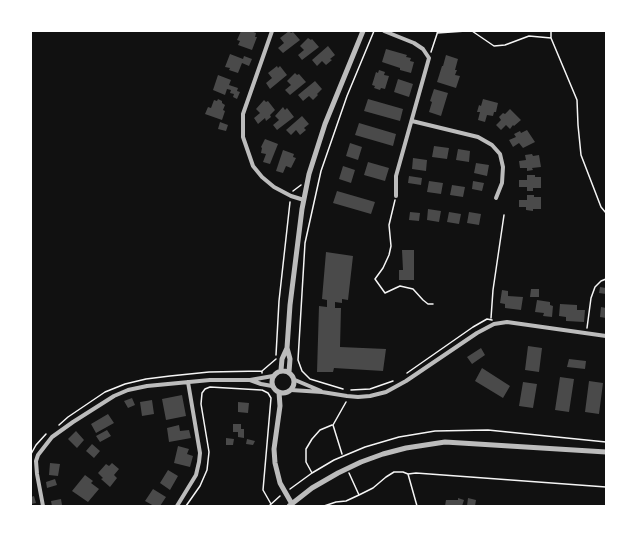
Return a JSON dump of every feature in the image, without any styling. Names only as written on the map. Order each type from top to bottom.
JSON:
[{"type":"street","points":[[272,31],[243,114],[243,137],[253,166],[262,177],[274,187],[291,196],[304,200]]},
{"type":"street","points":[[281,370],[282,359],[287,348],[296,255],[304,200],[317,149],[363,31]]},
{"type":"street","points":[[384,31],[414,43],[423,49],[429,58],[396,176],[396,196]]},
{"type":"street","points":[[412,121],[478,137],[492,145],[500,154],[503,167],[502,182],[496,198]]},
{"type":"street","points":[[279,392],[322,392],[347,396],[370,396],[386,392],[406,381],[477,333],[494,324],[507,322],[606,336]]},
{"type":"street","points":[[287,348],[290,359],[289,372]]},
{"type":"street","points":[[272,386],[273,376],[281,370],[289,372],[295,380],[322,392]]},
{"type":"street","points":[[43,506],[37,474],[36,462],[38,455],[52,437],[114,396],[128,390],[147,386],[210,380],[250,380],[273,376]]},
{"type":"street","points":[[250,380],[272,386],[279,392],[280,406],[274,449],[275,462],[280,483],[290,505],[312,488],[338,472],[376,456],[406,448],[445,442],[606,452]]},
{"type":"street","points":[[280,406],[295,384],[295,380]]},
{"type":"street","points":[[177,506],[196,475],[200,462],[200,453],[188,382]]},
{"type":"path","points":[[374,31],[347,96],[321,171],[305,243],[298,360],[302,371],[310,379],[348,390],[370,389],[395,380]]},
{"type":"path","points":[[429,58],[437,32],[466,31]]},
{"type":"path","points":[[472,31],[494,46],[505,45],[529,36],[551,38]]},
{"type":"path","points":[[551,31],[551,38],[577,100],[581,155],[601,207],[606,213]]},
{"type":"path","points":[[396,196],[389,225],[390,246],[388,255],[383,268],[375,279],[385,293],[400,286],[413,289],[428,304],[433,304]]},
{"type":"path","points":[[261,378],[262,371],[276,358],[279,301],[290,207]]},
{"type":"path","points":[[494,324],[491,318],[493,290],[504,215]]},
{"type":"path","points":[[586,333],[591,298],[595,287],[606,278]]},
{"type":"path","points":[[402,376],[473,327],[491,318]]},
{"type":"path","points":[[261,384],[262,390]]},
{"type":"path","points":[[186,506],[200,486],[207,470],[209,452],[201,404],[202,393],[205,389],[210,387],[262,390],[268,393],[270,398],[263,490],[271,504]]},
{"type":"path","points":[[312,473],[306,462],[306,449],[320,430],[333,425],[346,403],[347,396]]},
{"type":"path","points":[[333,425],[342,454]]},
{"type":"path","points":[[324,506],[336,502],[346,502],[373,488],[394,472],[606,487]]},
{"type":"path","points":[[349,473],[359,495]]},
{"type":"path","points":[[408,474],[417,506]]},
{"type":"building","points":[[241,31],[251,31],[256,33],[255,37],[257,37],[252,50],[238,45],[240,41],[237,40]]},
{"type":"building","points":[[289,31],[291,33],[293,32],[300,40],[283,53],[278,48],[284,43],[280,38]]},
{"type":"building","points":[[308,38],[311,40],[312,39],[319,47],[302,60],[298,55],[304,50],[300,46]]},
{"type":"building","points":[[328,46],[335,55],[326,65],[322,61],[317,66],[312,60]]},
{"type":"building","points":[[386,49],[407,55],[406,57],[411,58],[410,61],[414,62],[411,73],[382,62]]},
{"type":"building","points":[[230,54],[243,59],[244,56],[252,59],[249,66],[242,63],[238,73],[225,67]]},
{"type":"building","points":[[446,55],[458,59],[455,75],[460,76],[456,88],[437,82]]},
{"type":"building","points":[[277,66],[278,68],[280,66],[287,75],[270,89],[266,83],[272,78],[268,73]]},
{"type":"building","points":[[379,70],[385,72],[384,75],[389,76],[385,89],[381,88],[380,90],[374,88],[375,86],[372,85],[376,72],[378,73]]},
{"type":"building","points":[[295,73],[297,75],[299,74],[306,82],[290,95],[285,90],[291,85],[287,81]]},
{"type":"building","points":[[218,75],[231,80],[229,85],[238,88],[237,91],[240,92],[237,99],[233,97],[234,94],[230,93],[231,90],[227,89],[225,95],[213,90]]},
{"type":"building","points":[[398,79],[413,84],[409,97],[394,92]]},
{"type":"building","points":[[315,81],[322,89],[313,100],[309,96],[303,101],[298,95]]},
{"type":"building","points":[[434,89],[448,93],[441,116],[429,112],[432,102],[430,101]]},
{"type":"building","points":[[218,99],[225,105],[222,120],[205,114],[208,107],[211,108],[214,100],[217,101]]},
{"type":"building","points":[[368,99],[403,109],[400,121],[364,111]]},
{"type":"building","points":[[483,99],[498,103],[496,112],[494,112],[493,116],[487,115],[485,122],[478,120],[480,112],[477,112]]},
{"type":"building","points":[[264,100],[266,102],[268,101],[275,110],[270,115],[271,117],[266,121],[265,118],[258,124],[254,118],[260,113],[256,109]]},
{"type":"building","points":[[283,107],[285,110],[287,108],[294,117],[277,130],[273,125],[279,120],[275,116]]},
{"type":"building","points":[[510,109],[521,120],[510,129],[506,125],[501,130],[496,125],[501,120],[499,117]]},
{"type":"building","points":[[302,116],[309,124],[304,128],[306,130],[300,135],[296,130],[291,135],[286,130]]},
{"type":"building","points":[[220,122],[228,125],[226,131],[218,129]]},
{"type":"building","points":[[359,123],[396,134],[393,146],[355,135]]},
{"type":"building","points":[[527,130],[535,142],[523,148],[519,143],[513,147],[509,140],[516,137],[514,134]]},
{"type":"building","points":[[265,139],[278,144],[270,164],[263,162],[266,154],[261,153],[261,147]]},
{"type":"building","points":[[350,143],[362,147],[358,160],[346,156]]},
{"type":"building","points":[[434,146],[449,148],[447,159],[432,157]]},
{"type":"building","points":[[458,149],[470,151],[469,162],[456,160]]},
{"type":"building","points":[[283,150],[294,154],[293,157],[296,158],[291,168],[286,166],[283,173],[276,171]]},
{"type":"building","points":[[532,154],[533,156],[539,155],[541,167],[532,168],[533,170],[527,171],[527,168],[520,168],[519,161],[526,160],[525,155]]},
{"type":"building","points":[[413,158],[427,160],[426,171],[412,169]]},
{"type":"building","points":[[368,162],[389,168],[385,181],[364,175]]},
{"type":"building","points":[[476,163],[489,165],[487,176],[474,173]]},
{"type":"building","points":[[343,166],[355,170],[351,183],[339,179]]},
{"type":"building","points":[[527,175],[541,177],[541,188],[533,188],[533,191],[527,191],[527,187],[519,187],[519,180],[527,180]]},
{"type":"building","points":[[409,176],[422,178],[421,185],[408,183]]},
{"type":"building","points":[[429,181],[443,183],[441,194],[427,192]]},
{"type":"building","points":[[473,181],[484,183],[482,191],[472,189]]},
{"type":"building","points":[[452,185],[465,187],[463,197],[450,195]]},
{"type":"building","points":[[337,191],[375,202],[371,214],[333,203]]},
{"type":"building","points":[[527,195],[541,197],[541,209],[533,209],[533,211],[526,210],[526,207],[519,207],[519,200],[527,200]]},
{"type":"building","points":[[428,209],[441,211],[439,222],[427,220]]},
{"type":"building","points":[[410,212],[420,213],[419,221],[409,220]]},
{"type":"building","points":[[449,212],[461,214],[459,224],[447,222]]},
{"type":"building","points":[[469,212],[481,214],[479,225],[467,223]]},
{"type":"building","points":[[402,250],[414,250],[414,280],[399,280],[399,270],[403,270]]},
{"type":"building","points":[[326,252],[353,256],[348,300],[342,299],[342,303],[335,302],[335,308],[341,308],[340,347],[386,349],[383,371],[334,368],[333,372],[317,372],[319,306],[327,307],[327,300],[322,299]]},
{"type":"building","points":[[600,287],[606,288],[606,294],[599,293]]},
{"type":"building","points":[[531,289],[539,289],[539,297],[530,297]]},
{"type":"building","points":[[502,290],[508,291],[508,296],[523,297],[521,310],[505,308],[505,304],[500,303]]},
{"type":"building","points":[[537,300],[550,302],[550,305],[553,306],[552,317],[543,316],[544,313],[535,312]]},
{"type":"building","points":[[560,304],[577,305],[577,310],[585,310],[584,322],[566,321],[566,317],[559,316]]},
{"type":"building","points":[[601,307],[606,308],[606,318],[600,317]]},
{"type":"building","points":[[528,346],[542,348],[539,372],[525,370]]},
{"type":"building","points":[[481,348],[485,355],[472,364],[467,357]]},
{"type":"building","points":[[569,359],[586,361],[585,369],[567,367]]},
{"type":"building","points":[[482,368],[510,386],[503,398],[475,381]]},
{"type":"building","points":[[560,377],[574,379],[569,412],[555,410]]},
{"type":"building","points":[[589,381],[603,383],[599,414],[585,412]]},
{"type":"building","points":[[523,382],[537,384],[533,408],[519,406]]},
{"type":"building","points":[[182,395],[186,416],[166,420],[162,399]]},
{"type":"building","points":[[132,398],[135,405],[128,408],[124,401]]},
{"type":"building","points":[[152,400],[154,414],[142,416],[140,402]]},
{"type":"building","points":[[238,402],[249,403],[248,413],[238,412]]},
{"type":"building","points":[[108,414],[114,423],[96,433],[91,424]]},
{"type":"building","points":[[233,424],[241,424],[241,429],[244,429],[244,438],[238,437],[238,432],[233,432]]},
{"type":"building","points":[[179,425],[180,431],[189,430],[191,438],[169,442],[167,428]]},
{"type":"building","points":[[107,430],[111,436],[100,442],[96,436]]},
{"type":"building","points":[[76,431],[84,440],[77,448],[68,439]]},
{"type":"building","points":[[226,438],[234,439],[233,445],[226,445]]},
{"type":"building","points":[[247,439],[255,441],[253,445],[246,444]]},
{"type":"building","points":[[92,444],[100,451],[94,458],[86,451]]},
{"type":"building","points":[[178,446],[189,449],[187,454],[193,456],[190,467],[174,463]]},
{"type":"building","points":[[50,463],[60,464],[58,476],[49,475]]},
{"type":"building","points":[[112,463],[119,469],[114,475],[117,478],[110,487],[101,479],[103,478],[98,473],[106,464],[109,466]]},
{"type":"building","points":[[168,470],[178,476],[170,490],[160,483]]},
{"type":"building","points":[[85,475],[93,481],[91,483],[99,489],[88,502],[72,491]]},
{"type":"building","points":[[55,479],[57,485],[47,488],[46,482]]},
{"type":"building","points":[[153,489],[166,497],[160,506],[154,506],[145,501]]},
{"type":"building","points":[[34,496],[36,503],[31,504],[31,497]]},
{"type":"building","points":[[458,498],[464,500],[462,506],[445,506],[446,500],[458,500]]},
{"type":"building","points":[[468,498],[476,500],[475,506],[467,506]]},
{"type":"building","points":[[61,499],[62,505],[52,506],[51,501]]}]
